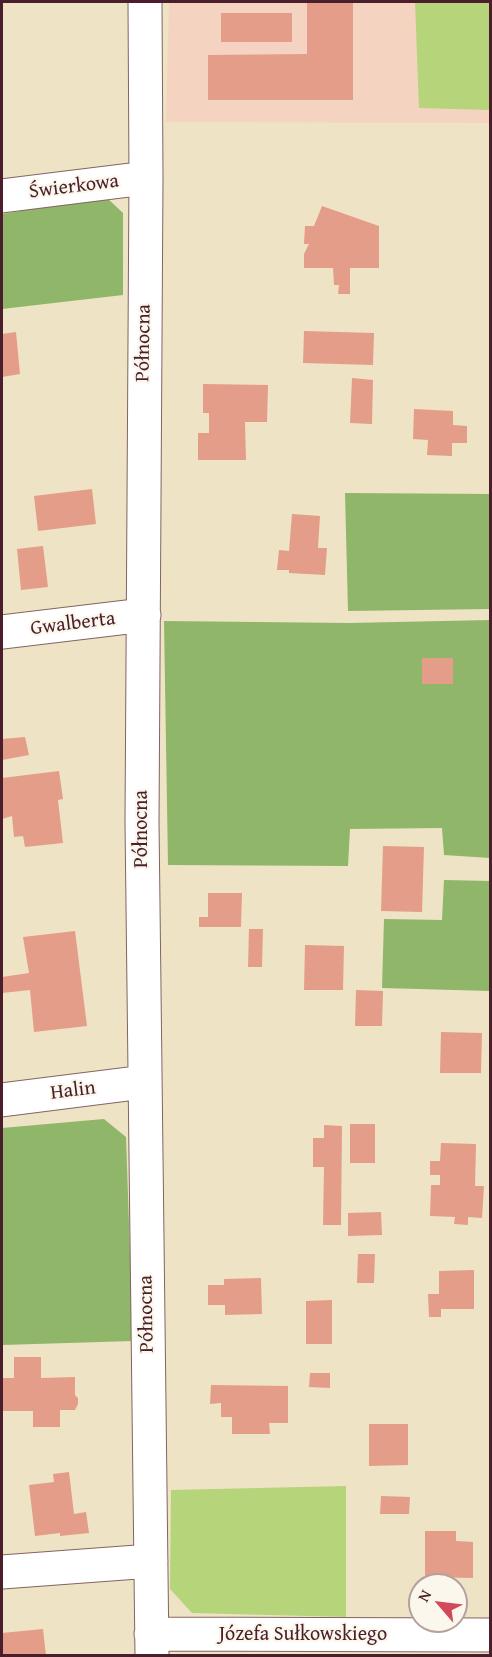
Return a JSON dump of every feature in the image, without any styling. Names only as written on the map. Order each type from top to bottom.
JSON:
[{"type":"street","name":"Północna","points":[[145,2],[142,822],[151,1645]]},
{"type":"street","name":"Świerkowa","points":[[2,196],[146,178]]},
{"type":"street","name":"Gwalberta","points":[[2,632],[144,615]]},
{"type":"street","name":"Halin","points":[[2,1100],[144,1082]]},
{"type":"street","points":[[2,1572],[151,1561]]},
{"type":"street","name":"Józefa Sułkowskiego","points":[[151,1645],[490,1635]]},
{"type":"shaded area","points":[[169,2],[490,2],[490,123],[166,122]]},
{"type":"green space","points":[[415,2],[490,2],[490,110],[419,108]]},
{"type":"green space","points":[[106,197],[123,213],[123,295],[2,309],[2,214]]},
{"type":"green space","points":[[345,493],[490,494],[490,609],[348,611]]},
{"type":"green space","points":[[490,620],[490,858],[444,855],[442,828],[350,829],[348,866],[168,865],[164,621],[349,623]]},
{"type":"green space","points":[[444,880],[490,881],[490,991],[382,988],[384,919],[442,920]]},
{"type":"green space","points":[[104,1119],[126,1137],[133,1341],[2,1345],[2,1128]]},
{"type":"green space","points":[[346,1486],[346,1617],[192,1613],[170,1589],[171,1490]]},
{"type":"building","points":[[307,2],[353,2],[353,100],[208,100],[208,55],[307,54]]},
{"type":"building","points":[[221,13],[292,13],[292,42],[221,42]]},
{"type":"building","points":[[322,206],[379,226],[379,268],[350,268],[350,294],[338,294],[339,285],[334,285],[333,268],[304,268],[304,254],[309,244],[304,244],[305,226],[314,226]]},
{"type":"building","points":[[304,331],[374,333],[373,365],[303,363]]},
{"type":"building","points":[[16,332],[20,374],[2,377],[2,334]]},
{"type":"building","points":[[352,378],[373,380],[372,424],[350,423]]},
{"type":"building","points":[[203,384],[268,385],[267,422],[245,422],[246,460],[198,460],[198,433],[209,433],[209,413],[203,413]]},
{"type":"building","points":[[414,409],[453,411],[453,425],[467,426],[467,443],[452,443],[452,456],[427,455],[428,440],[413,439]]},
{"type":"building","points":[[92,489],[96,524],[38,531],[34,496]]},
{"type":"building","points":[[292,514],[320,516],[318,548],[327,548],[325,575],[277,570],[279,550],[289,551]]},
{"type":"building","points":[[43,546],[48,587],[21,590],[17,549]]},
{"type":"building","points":[[422,658],[453,658],[453,684],[422,684]]},
{"type":"building","points":[[25,737],[29,755],[2,760],[2,739]]},
{"type":"building","points":[[59,771],[63,799],[58,800],[63,843],[25,847],[23,836],[14,837],[12,816],[2,819],[2,778]]},
{"type":"building","points":[[383,846],[424,847],[422,912],[381,911]]},
{"type":"building","points":[[208,893],[242,893],[241,927],[199,927],[199,917],[208,917]]},
{"type":"building","points":[[249,929],[263,929],[262,967],[248,967]]},
{"type":"building","points":[[75,931],[87,1026],[34,1032],[30,990],[2,993],[2,977],[29,973],[23,937]]},
{"type":"building","points":[[305,945],[344,946],[343,990],[304,990]]},
{"type":"building","points":[[356,990],[383,991],[382,1026],[355,1026]]},
{"type":"building","points":[[441,1032],[482,1033],[481,1073],[440,1073]]},
{"type":"building","points":[[350,1124],[375,1124],[375,1163],[350,1163]]},
{"type":"building","points":[[324,1125],[342,1126],[341,1225],[323,1225],[324,1167],[313,1167],[313,1138],[324,1138]]},
{"type":"building","points":[[441,1143],[476,1144],[475,1186],[484,1186],[482,1218],[468,1217],[468,1225],[454,1224],[455,1217],[430,1216],[431,1185],[440,1185],[440,1175],[430,1175],[430,1161],[440,1161]]},
{"type":"building","points":[[381,1212],[382,1235],[348,1236],[348,1213]]},
{"type":"building","points":[[358,1254],[375,1254],[374,1283],[357,1283]]},
{"type":"building","points":[[474,1270],[474,1309],[441,1309],[441,1317],[429,1317],[428,1294],[439,1294],[439,1271]]},
{"type":"building","points":[[261,1278],[262,1314],[225,1315],[225,1305],[208,1305],[208,1285],[224,1285],[224,1279]]},
{"type":"building","points":[[332,1300],[332,1344],[306,1344],[306,1301]]},
{"type":"building","points":[[14,1357],[41,1357],[41,1378],[75,1377],[75,1395],[78,1398],[78,1404],[75,1410],[60,1410],[60,1427],[33,1427],[33,1411],[2,1411],[2,1378],[14,1378]]},
{"type":"building","points":[[310,1373],[330,1373],[330,1388],[309,1387]]},
{"type":"building","points":[[211,1385],[288,1386],[288,1423],[269,1423],[270,1434],[232,1434],[232,1417],[221,1417],[221,1403],[210,1404]]},
{"type":"building","points":[[369,1424],[408,1424],[408,1465],[369,1466]]},
{"type":"building","points":[[69,1472],[74,1514],[86,1512],[89,1533],[35,1536],[29,1485],[54,1482],[53,1474]]},
{"type":"building","points":[[381,1496],[410,1497],[409,1514],[380,1514]]},
{"type":"building","points":[[425,1531],[456,1531],[456,1541],[473,1542],[473,1578],[468,1578],[468,1573],[425,1573]]},
{"type":"building","points":[[43,1629],[46,1656],[2,1656],[2,1633]]}]
